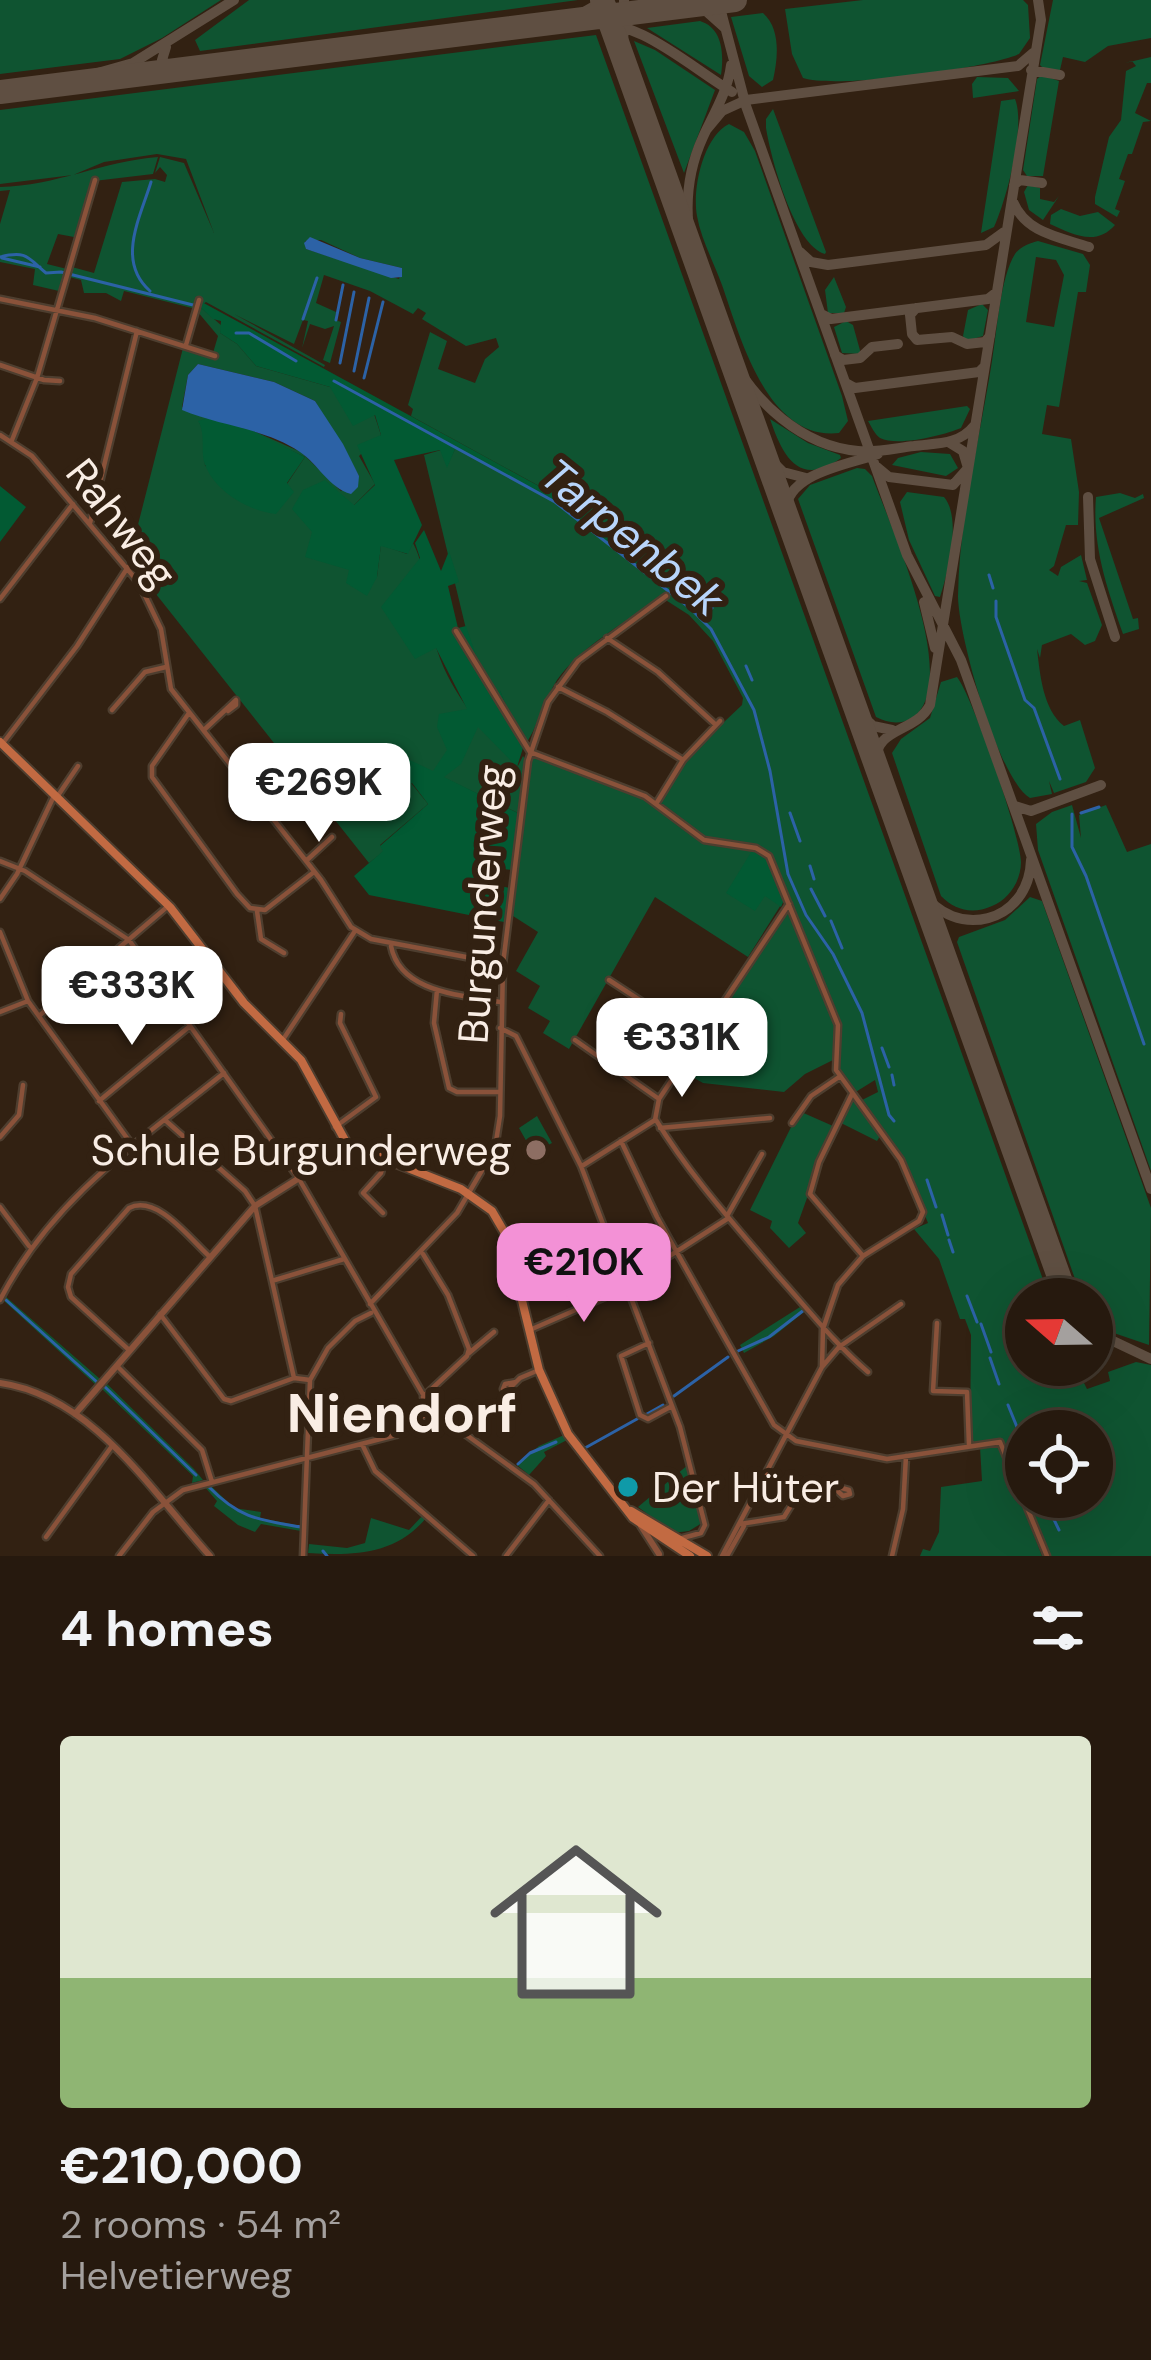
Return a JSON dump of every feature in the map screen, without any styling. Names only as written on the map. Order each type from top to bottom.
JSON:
[{"type":"main road","points":[[1,743],[169,906],[244,1003],[308,1071],[350,1146],[470,1194],[492,1211],[505,1230],[527,1332],[558,1416],[580,1454],[641,1526],[679,1541]]},
{"type":"main road","points":[[629,1510],[691,1553],[707,1556]]},
{"type":"street","points":[[12,440],[37,378],[95,180]]},
{"type":"street","points":[[0,299],[137,331],[215,356]]},
{"type":"street","points":[[186,345],[198,304]]},
{"type":"street","points":[[90,524],[137,331]]},
{"type":"street","points":[[0,365],[60,381]]},
{"type":"street","name":"Rahweg","points":[[0,435],[32,457],[128,567],[158,620],[171,689],[355,931]]},
{"type":"street","points":[[0,599],[73,504]]},
{"type":"street","points":[[1,743],[86,633],[128,567]]},
{"type":"street","points":[[666,596],[578,661],[557,687],[530,752],[642,795],[704,840],[764,851],[773,862],[838,1025],[835,1066],[839,1076],[901,1160],[922,1216],[863,1256],[838,1286],[823,1329],[823,1367]]},
{"type":"street","name":"Burgunderweg","points":[[370,1304],[470,1194],[495,1148],[503,964],[530,752],[456,631]]},
{"type":"street","points":[[607,638],[658,672],[718,723],[682,760],[656,804]]},
{"type":"street","points":[[112,710],[147,671],[166,667]]},
{"type":"street","points":[[557,687],[607,712],[682,760]]},
{"type":"street","points":[[203,731],[229,711]]},
{"type":"street","points":[[189,713],[152,766],[152,777],[244,903],[257,911],[269,908],[314,872]]},
{"type":"street","points":[[0,899],[56,795],[78,766]]},
{"type":"street","points":[[306,861],[332,837]]},
{"type":"street","points":[[0,861],[20,869],[129,940],[299,1179],[432,1410],[514,1468],[600,1556]]},
{"type":"street","points":[[789,904],[658,1099],[655,1120],[728,1217],[838,1347],[868,1372]]},
{"type":"street","points":[[39,1016],[169,906]]},
{"type":"street","points":[[257,911],[261,939],[284,953]]},
{"type":"street","points":[[282,1041],[355,931],[391,943],[503,964]]},
{"type":"street","points":[[0,932],[28,1001],[132,1145]]},
{"type":"street","points":[[391,943],[391,953],[422,986],[500,1002]]},
{"type":"street","points":[[609,980],[698,1038]]},
{"type":"street","points":[[436,990],[434,1023],[449,1088],[500,1092]]},
{"type":"street","points":[[0,1012],[28,1001]]},
{"type":"street","points":[[335,1126],[376,1097],[340,1023],[341,1014]]},
{"type":"street","points":[[99,1100],[190,1026]]},
{"type":"street","points":[[500,1028],[516,1036],[581,1166],[688,1452],[705,1525],[660,1555],[641,1526]]},
{"type":"street","points":[[575,1040],[658,1099]]},
{"type":"street","points":[[0,1300],[30,1248],[75,1194],[224,1073]]},
{"type":"street","points":[[792,1123],[811,1096],[839,1076]]},
{"type":"street","points":[[0,1137],[20,1115],[23,1084]]},
{"type":"street","points":[[852,1094],[810,1190],[863,1256]]},
{"type":"street","points":[[660,1128],[770,1118]]},
{"type":"street","points":[[165,1120],[232,1179],[255,1206],[294,1378]]},
{"type":"street","points":[[581,1166],[655,1120]]},
{"type":"street","points":[[621,1141],[686,1271],[769,1416],[787,1436],[876,1457],[1000,1442],[1047,1556]]},
{"type":"street","points":[[75,1414],[255,1206],[350,1146]]},
{"type":"street","points":[[527,1332],[627,1286],[728,1217],[762,1154]]},
{"type":"street","points":[[382,1213],[363,1193],[381,1173],[384,1160]]},
{"type":"street","points":[[129,1350],[71,1297],[71,1274],[129,1208],[140,1203],[153,1206],[209,1256]]},
{"type":"street","points":[[0,1207],[30,1248]]},
{"type":"street","points":[[422,1252],[458,1317],[469,1353]]},
{"type":"street","points":[[273,1281],[344,1259]]},
{"type":"street","points":[[0,1272],[13,1275]]},
{"type":"street","points":[[724,1556],[823,1367],[838,1347],[901,1304]]},
{"type":"street","points":[[303,1556],[309,1382],[328,1348],[355,1321],[374,1312]]},
{"type":"street","points":[[160,1314],[224,1400],[294,1378],[309,1382]]},
{"type":"street","points":[[937,1323],[932,1388],[936,1393],[968,1393],[969,1445]]},
{"type":"street","points":[[423,1397],[494,1332]]},
{"type":"street","points":[[649,1343],[621,1356],[640,1415],[647,1420],[672,1406]]},
{"type":"street","points":[[116,1365],[194,1440],[207,1461],[212,1482]]},
{"type":"street","points":[[516,1382],[539,1370]]},
{"type":"street","points":[[0,1383],[41,1394],[75,1414],[112,1446],[210,1556]]},
{"type":"street","points":[[118,1556],[164,1503],[183,1490],[395,1435],[432,1410]]},
{"type":"street","points":[[362,1444],[375,1471],[473,1556]]},
{"type":"street","points":[[46,1537],[112,1446]]},
{"type":"street","points":[[892,1556],[903,1510],[905,1456]]},
{"type":"street","points":[[742,1525],[784,1517],[806,1481],[831,1485]]},
{"type":"street","points":[[506,1556],[549,1499]]},
{"type":"green space","points":[[0,0],[221,0],[120,59],[0,74]]},
{"type":"green space","points":[[249,0],[578,0],[200,51],[195,40]]},
{"type":"green space","points":[[863,0],[1023,0],[1028,5],[1030,38],[1019,54],[945,71],[847,81],[803,78],[792,54],[785,9]]},
{"type":"green space","points":[[1053,0],[1151,0],[1151,38],[1108,46],[1085,62],[1063,57],[1060,70],[1044,69],[1040,65]]},
{"type":"green space","points":[[763,13],[773,27],[777,53],[773,80],[762,87],[749,76],[731,17]]},
{"type":"green space","points":[[700,21],[718,36],[721,75],[647,28]]},
{"type":"green space","points":[[596,35],[1042,1278],[1005,1278],[1005,1386],[1113,1386],[1113,1370],[1136,1362],[1151,1365],[1151,1556],[1049,1556],[1034,1518],[1113,1518],[1113,1410],[1005,1410],[1005,1446],[996,1440],[970,1444],[971,1335],[965,1319],[960,1319],[939,1259],[914,1229],[928,1223],[902,1159],[860,1101],[878,1092],[875,1080],[854,1093],[833,1060],[784,1092],[703,1083],[680,1070],[786,909],[813,970],[774,861],[765,850],[760,850],[784,900],[748,957],[655,897],[569,1049],[543,1033],[550,1021],[528,1008],[540,986],[516,971],[538,932],[513,916],[530,756],[642,796],[656,806],[686,758],[742,705],[743,698],[713,641],[689,615],[661,597],[567,668],[523,748],[500,691],[489,694],[466,629],[424,455],[441,450],[447,466],[456,447],[555,502],[669,591],[581,509],[411,416],[413,409],[408,405],[430,332],[447,341],[438,369],[475,383],[485,359],[499,347],[496,338],[466,346],[422,319],[426,313],[418,308],[413,314],[370,291],[324,275],[316,303],[336,312],[335,320],[341,322],[330,363],[323,360],[334,326],[325,329],[310,324],[302,348],[308,321],[303,320],[294,344],[234,314],[324,367],[206,302],[196,309],[124,291],[121,301],[106,293],[84,293],[81,280],[69,277],[72,267],[94,273],[122,182],[165,182],[167,175],[160,167],[155,173],[160,157],[184,163],[214,233],[186,159],[157,154],[104,162],[73,175],[0,184],[0,110]],"holes":[[[321,240],[360,258],[402,268],[399,279],[306,249],[305,241]]]},
{"type":"green space","points":[[634,41],[715,90],[684,173]]},
{"type":"green space","points":[[1151,57],[1151,83],[1135,113],[1151,121],[1143,122],[1119,179],[1125,181],[1115,209],[1120,211],[1117,217],[1095,204],[1095,197],[1109,137],[1121,120],[1126,71],[1136,66],[1132,61]]},
{"type":"green space","points":[[1042,75],[1059,81],[1043,176],[1027,176],[1023,170],[1037,79]]},
{"type":"green space","points":[[977,77],[1008,78],[1019,91],[973,98],[972,84]]},
{"type":"green space","points":[[1015,99],[1017,144],[1009,181],[994,227],[981,233],[1001,101]]},
{"type":"green space","points":[[773,109],[825,254],[803,235],[786,199],[766,128]]},
{"type":"green space","points":[[729,124],[744,132],[755,151],[842,396],[848,421],[839,433],[814,431],[775,403],[748,356],[705,242],[697,216],[698,178],[712,140]]},
{"type":"green space","points":[[158,157],[153,174],[94,181],[74,237],[58,234],[47,264],[67,269],[56,304],[59,291],[33,285],[35,269],[0,262],[0,224],[10,190],[0,191],[0,187]]},
{"type":"green space","points":[[1028,185],[1040,188],[1040,199],[1054,202],[1059,196],[1043,220],[1029,210],[1024,192]]},
{"type":"green space","points":[[1061,209],[1080,216],[1098,212],[1115,225],[1100,236],[1075,235],[1050,224],[1051,215]]},
{"type":"green space","points":[[1038,241],[1083,254],[1090,265],[1086,292],[1078,292],[1059,407],[1047,405],[1042,434],[1071,439],[1079,492],[1078,525],[1066,525],[1049,570],[1058,576],[1061,567],[1081,555],[1087,580],[1079,581],[1087,583],[1102,625],[1095,641],[1085,645],[1071,634],[1042,645],[1040,658],[1037,649],[1051,711],[1064,726],[1080,720],[1095,768],[1086,782],[1054,793],[1049,781],[1052,794],[1030,798],[1005,764],[993,736],[972,672],[958,596],[966,508],[1002,291],[1015,254]],"holes":[[[1036,257],[1056,260],[1064,275],[1054,327],[1026,322]]]},
{"type":"green space","points":[[834,277],[844,313],[828,313],[825,290]]},
{"type":"green space","points":[[200,301],[581,509],[676,584],[669,591],[555,502],[456,447],[447,468],[440,450],[394,460],[422,525],[408,554],[381,546],[377,577],[367,596],[346,583],[349,570],[305,557],[312,532],[292,509],[303,490],[325,480],[354,505],[375,485],[357,445],[381,435],[375,415],[353,426],[330,387],[256,366],[220,333],[221,321],[199,306]]},
{"type":"green space","points":[[982,304],[988,310],[983,336],[966,341],[968,310]]},
{"type":"green space","points":[[199,306],[222,326],[220,333],[256,366],[330,387],[374,414],[381,435],[359,456],[375,484],[354,505],[377,577],[381,545],[407,554],[413,543],[422,567],[435,643],[448,677],[505,753],[518,766],[523,756],[526,760],[520,814],[386,750],[392,758],[379,768],[411,783],[428,804],[380,845],[384,851],[369,863],[129,560],[183,348],[213,353],[218,336],[197,311]],"holes":[[[198,364],[274,382],[315,401],[359,476],[341,491],[301,452],[182,407],[188,375]],[[208,418],[243,428],[305,457],[287,484],[205,466],[199,422]]]},
{"type":"green space","points":[[846,321],[853,325],[861,354],[842,353],[834,327]]},
{"type":"green space","points":[[970,409],[961,428],[921,439],[880,438],[868,421]]},
{"type":"green space","points":[[208,418],[253,431],[305,457],[287,483],[294,492],[276,514],[235,499],[211,476],[198,421]]},
{"type":"green space","points":[[770,419],[841,458],[826,467],[803,469],[786,455]]},
{"type":"green space","points":[[921,452],[950,454],[958,468],[946,476],[892,465],[898,458]]},
{"type":"green space","points":[[857,468],[872,476],[918,601],[926,638],[930,672],[926,699],[903,722],[876,717],[798,499],[810,485]]},
{"type":"green space","points":[[0,486],[26,507],[0,542]]},
{"type":"green space","points":[[907,492],[944,497],[949,506],[952,546],[940,597],[935,596],[909,540],[900,502]]},
{"type":"green space","points":[[1120,493],[1135,498],[1143,494],[1144,498],[1099,518],[1133,619],[1138,618],[1139,629],[1123,634],[1102,567],[1095,515],[1096,497]]},
{"type":"green space","points":[[424,530],[441,571],[449,551],[459,582],[448,586],[458,628],[466,626],[489,693],[500,690],[523,748],[517,767],[478,727],[461,764],[444,777],[520,814],[513,870],[503,869],[500,886],[510,888],[504,922],[369,895],[354,876],[428,804],[412,783],[403,789],[379,769],[392,758],[384,748],[433,771],[447,750],[437,727],[439,714],[467,709],[436,648],[415,659],[381,607],[420,558],[415,543]]},
{"type":"green space","points":[[957,677],[995,766],[1021,862],[1009,894],[978,910],[958,908],[941,896],[892,753],[901,739],[930,718],[941,682]]},
{"type":"green space","points":[[1072,805],[1081,838],[1079,815],[1106,805],[1127,852],[1151,844],[1151,1171],[1038,850],[1036,824]]},
{"type":"green space","points":[[753,849],[771,862],[784,900],[781,907],[765,896],[755,911],[726,893]]},
{"type":"green space","points":[[1030,897],[1042,901],[1151,1208],[1149,1345],[1113,1333],[1113,1278],[1075,1278],[957,942],[959,937],[1005,920]]},
{"type":"green space","points":[[852,1098],[880,1136],[877,1141],[839,1122]]},
{"type":"green space","points":[[799,1111],[833,1126],[798,1223],[806,1233],[789,1248],[770,1228],[772,1221],[750,1210]]},
{"type":"green space","points":[[537,1116],[552,1143],[533,1153],[519,1128]]},
{"type":"green space","points":[[5,1296],[100,1379],[96,1385],[3,1300]]},
{"type":"green space","points":[[800,1307],[804,1312],[744,1353],[740,1345]]},
{"type":"green space","points":[[105,1382],[203,1480],[192,1483],[193,1476],[101,1388]]},
{"type":"green space","points":[[564,1435],[567,1440],[544,1452],[546,1456],[529,1475],[517,1465],[539,1446]]},
{"type":"green space","points":[[980,1447],[1001,1450],[1005,1518],[1027,1518],[1042,1556],[920,1556],[923,1549],[930,1551],[939,1532],[941,1487],[982,1481]]},
{"type":"green space","points":[[689,1464],[702,1523],[673,1533],[638,1507]]},
{"type":"green space","points":[[210,1485],[234,1508],[261,1512],[260,1518],[301,1526],[301,1531],[261,1524],[255,1532],[238,1525],[214,1506],[217,1501],[204,1486]]},
{"type":"green space","points":[[423,1515],[426,1518],[414,1530],[387,1546],[357,1553],[308,1553],[309,1544],[347,1548],[365,1543],[371,1518],[409,1530]]},
{"type":"water","points":[[310,237],[360,258],[402,268],[402,277],[391,278],[306,249],[304,243]]},
{"type":"water","points":[[198,364],[274,382],[315,401],[359,476],[358,487],[351,494],[343,491],[300,452],[272,438],[182,410],[188,375]]},
{"type":"waterway","points":[[150,291],[140,279],[132,253],[151,182]]},
{"type":"waterway","name":"Tarpenbek","points":[[0,257],[22,255],[46,273],[61,272],[197,306]]},
{"type":"waterway","points":[[2,258],[40,267]]},
{"type":"waterway","points":[[303,319],[317,278]]},
{"type":"waterway","points":[[336,320],[343,285]]},
{"type":"waterway","points":[[340,363],[354,292]]},
{"type":"waterway","points":[[354,371],[369,298]]},
{"type":"waterway","points":[[364,378],[383,302]]},
{"type":"waterway","name":"Tarpenbek","points":[[236,333],[249,333],[296,361]]},
{"type":"waterway","name":"Tarpenbek","points":[[334,381],[555,502],[711,629],[754,710],[788,874],[862,1013],[894,1121]]},
{"type":"waterway","points":[[989,575],[993,588]]},
{"type":"waterway","points":[[688,589],[712,608]]},
{"type":"waterway","points":[[996,601],[996,617],[1025,700],[1034,708],[1060,779]]},
{"type":"waterway","points":[[746,666],[752,680]]},
{"type":"waterway","points":[[1081,813],[1099,807]]},
{"type":"waterway","points":[[790,813],[800,841]]},
{"type":"waterway","points":[[1072,814],[1072,847],[1144,1044]]},
{"type":"waterway","points":[[810,866],[814,879]]},
{"type":"waterway","points":[[811,889],[825,916]]},
{"type":"waterway","points":[[831,921],[842,948]]},
{"type":"waterway","points":[[882,1048],[889,1067]]},
{"type":"waterway","points":[[892,1075],[894,1085]]},
{"type":"waterway","points":[[927,1180],[936,1207]]},
{"type":"waterway","points":[[942,1215],[948,1235]]},
{"type":"waterway","points":[[949,1240],[953,1252]]},
{"type":"waterway","points":[[967,1296],[977,1322]]},
{"type":"waterway","points":[[6,1300],[97,1382]]},
{"type":"waterway","points":[[738,1351],[769,1337],[804,1310]]},
{"type":"waterway","points":[[981,1324],[991,1352]]},
{"type":"waterway","points":[[674,1396],[728,1357]]},
{"type":"waterway","points":[[990,1358],[999,1384]]},
{"type":"waterway","points":[[104,1386],[196,1475]]},
{"type":"waterway","points":[[647,1414],[663,1405]]},
{"type":"waterway","points":[[1008,1405],[1010,1410]]},
{"type":"waterway","points":[[585,1448],[637,1419]]},
{"type":"waterway","points":[[518,1464],[556,1442]]},
{"type":"waterway","points":[[209,1487],[251,1516],[301,1527]]},
{"type":"waterway","points":[[1053,1518],[1059,1530]]},
{"type":"waterway","points":[[323,1551],[327,1556]]},
{"type":"taxiway","points":[[55,85],[133,63],[234,0]]},
{"type":"taxiway","points":[[549,23],[575,17],[605,0]]},
{"type":"taxiway","points":[[623,58],[624,0]]},
{"type":"taxiway","points":[[718,0],[746,106],[907,555],[961,660],[1151,1189]]},
{"type":"taxiway","points":[[876,764],[881,743],[930,705],[1041,20],[1038,0]]},
{"type":"taxiway","points":[[678,7],[706,11],[725,28]]},
{"type":"taxiway","points":[[581,20],[642,35],[732,92]]},
{"type":"taxiway","points":[[166,47],[162,60],[175,71]]},
{"type":"taxiway","points":[[707,129],[722,111],[746,100],[1018,66],[1033,53]]},
{"type":"taxiway","points":[[692,250],[687,207],[690,179],[731,65]]},
{"type":"taxiway","points":[[1031,70],[1060,75]]},
{"type":"taxiway","points":[[1014,185],[1020,180],[1042,183]]},
{"type":"taxiway","points":[[1013,202],[1035,227],[1089,247]]},
{"type":"taxiway","points":[[800,252],[811,262],[828,265],[986,245],[1004,232]]},
{"type":"taxiway","points":[[821,314],[831,319],[988,299],[997,292]]},
{"type":"taxiway","points":[[916,308],[910,315],[917,340],[952,337],[967,344],[985,342],[990,336]]},
{"type":"taxiway","points":[[835,355],[843,360],[860,358],[872,347],[898,344]]},
{"type":"taxiway","points":[[729,354],[752,389],[782,419],[837,447],[872,451],[939,443],[961,437],[974,426]]},
{"type":"taxiway","points":[[846,383],[855,388],[979,372],[985,366]]},
{"type":"taxiway","points":[[877,467],[889,477],[953,485],[968,468],[963,451],[950,443]]},
{"type":"taxiway","points":[[765,454],[783,472],[806,478]]},
{"type":"taxiway","points":[[786,513],[788,499],[806,480],[878,454]]},
{"type":"taxiway","points":[[1088,497],[1090,559],[1115,637]]},
{"type":"taxiway","points":[[924,602],[935,648]]},
{"type":"taxiway","points":[[857,711],[873,726],[892,730]]},
{"type":"taxiway","points":[[1015,806],[1031,811],[1101,785]]},
{"type":"taxiway","points":[[921,890],[952,916],[988,918],[1018,899],[1031,860]]},
{"type":"taxiway","points":[[1113,1341],[1151,1359]]},
{"type":"runway","points":[[602,0],[1059,1278]]},
{"type":"runway","points":[[0,92],[735,0]]},
{"type":"place","name":"Schule Burgunderweg","points":[[536,1150]]},
{"type":"place","name":"Der Hüter","points":[[628,1487]]},
{"type":"district","name":"Niendorf","points":[[402,1413]]}]
